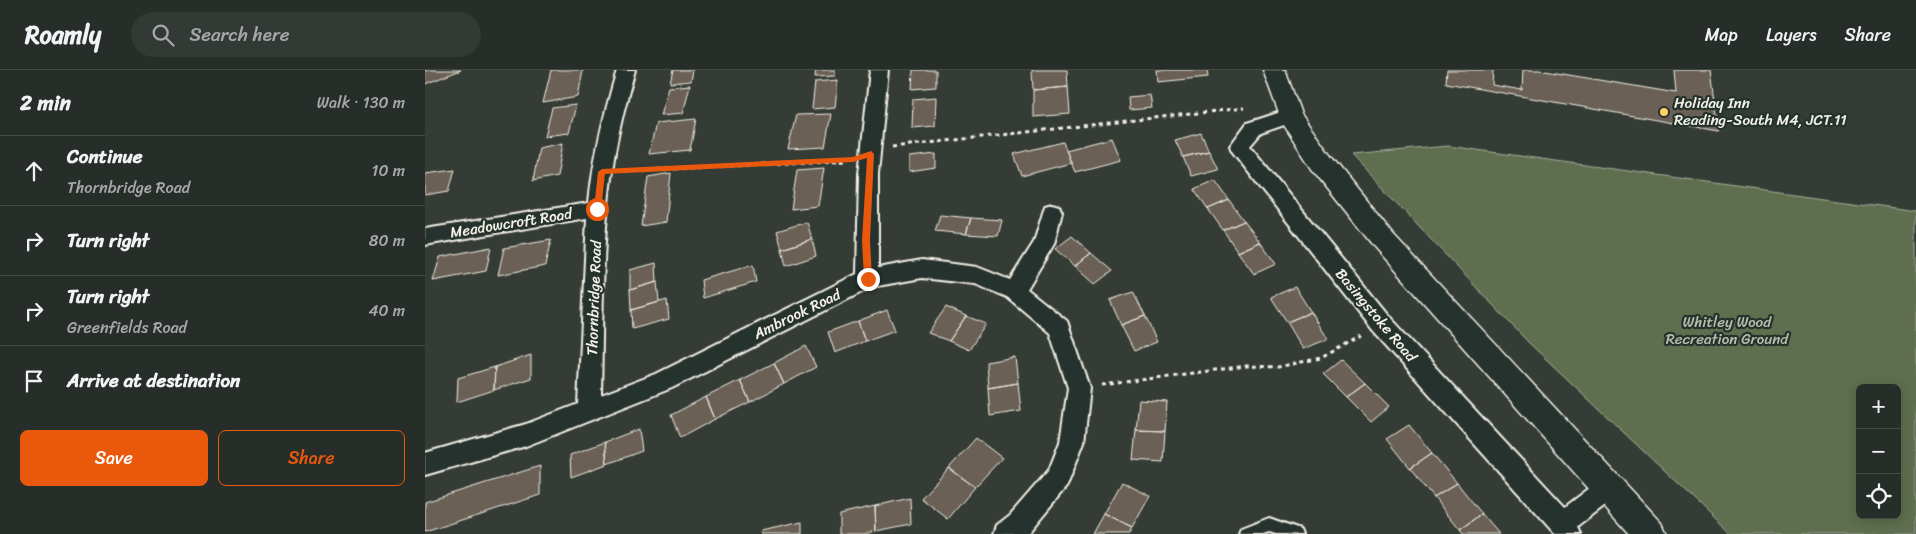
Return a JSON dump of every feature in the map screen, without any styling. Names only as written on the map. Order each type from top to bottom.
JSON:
[{"type":"main road","points":[[1274,70],[1287,107],[1321,162],[1384,241],[1651,534]]},
{"type":"street","name":"Thornbridge Road","points":[[589,409],[597,209],[602,172],[619,93],[626,70]]},
{"type":"street","points":[[868,279],[866,240],[871,154],[879,70]]},
{"type":"street","name":"Basingstoke Road","points":[[1287,107],[1254,128],[1239,146],[1381,324],[1566,528],[1608,489]]},
{"type":"street","name":"Meadowcroft Road","points":[[425,237],[597,209]]},
{"type":"street","points":[[1014,291],[1044,244],[1052,212]]},
{"type":"street","name":"Ambrook Road","points":[[425,464],[526,435],[664,380],[868,279],[922,270],[977,276],[1014,291],[1059,328],[1079,388],[1072,442],[1059,478],[1018,531]]},
{"type":"lane","points":[[1245,534],[1269,525],[1295,534]]},
{"type":"path","points":[[602,172],[853,160],[889,147],[1244,108],[1287,107]]},
{"type":"path","points":[[1079,388],[1246,366],[1278,367],[1321,358],[1381,324]]},
{"type":"green space","name":"Whitley Wood Recreation Ground","points":[[1448,146],[1916,211],[1916,534],[1731,534],[1528,342],[1351,155]]},
{"type":"building","points":[[425,70],[461,70],[425,84]]},
{"type":"building","points":[[551,70],[583,70],[578,97],[543,103]]},
{"type":"building","points":[[673,70],[693,70],[691,81],[670,83]]},
{"type":"building","points":[[816,70],[835,70],[835,76],[815,77]]},
{"type":"building","points":[[913,70],[936,70],[936,87],[912,89]]},
{"type":"building","points":[[1032,70],[1067,70],[1068,87],[1033,90]]},
{"type":"building","points":[[1157,70],[1207,70],[1208,77],[1158,82]]},
{"type":"building","name":"Holiday Inn Reading-South M4, JCT.11","points":[[1447,70],[1493,70],[1492,85],[1522,90],[1523,70],[1539,70],[1676,93],[1674,70],[1711,70],[1719,131],[1446,83]]},
{"type":"building","points":[[838,80],[835,107],[812,109],[815,82]]},
{"type":"building","points":[[690,85],[683,113],[661,115],[669,87]]},
{"type":"building","points":[[1068,87],[1070,114],[1033,117],[1033,90]]},
{"type":"building","points":[[1150,95],[1152,108],[1129,110],[1128,97]]},
{"type":"building","points":[[936,97],[935,126],[912,128],[913,99]]},
{"type":"building","points":[[576,105],[569,133],[545,136],[552,108]]},
{"type":"building","points":[[831,114],[825,147],[788,149],[796,115]]},
{"type":"building","points":[[696,119],[690,150],[649,154],[656,123]]},
{"type":"building","points":[[1201,133],[1209,151],[1183,157],[1175,140]]},
{"type":"building","points":[[1112,138],[1121,160],[1075,172],[1066,150]]},
{"type":"building","points":[[1063,142],[1071,163],[1022,176],[1014,154]]},
{"type":"building","points":[[563,143],[557,176],[533,181],[539,148]]},
{"type":"building","points":[[1209,151],[1218,169],[1191,176],[1183,157]]},
{"type":"building","points":[[936,154],[936,168],[909,172],[909,157]]},
{"type":"building","points":[[824,168],[818,206],[791,209],[797,170]]},
{"type":"building","points":[[455,169],[449,191],[425,195],[425,173]]},
{"type":"building","points":[[671,173],[666,222],[641,226],[648,177]]},
{"type":"building","points":[[1215,180],[1229,200],[1208,209],[1194,189]]},
{"type":"building","points":[[1229,200],[1244,221],[1223,230],[1208,209]]},
{"type":"building","points":[[940,215],[971,218],[966,234],[935,231]]},
{"type":"building","points":[[971,218],[1002,220],[998,236],[966,234]]},
{"type":"building","points":[[1244,221],[1260,242],[1238,252],[1223,230]]},
{"type":"building","points":[[807,222],[812,239],[782,249],[777,231]]},
{"type":"building","points":[[1072,236],[1091,253],[1075,266],[1055,249]]},
{"type":"building","points":[[812,239],[816,256],[786,266],[782,249]]},
{"type":"building","points":[[551,240],[545,266],[498,275],[504,248]]},
{"type":"building","points":[[1260,242],[1276,264],[1254,274],[1238,252]]},
{"type":"building","points":[[491,247],[486,271],[433,281],[440,257]]},
{"type":"building","points":[[1091,253],[1112,271],[1095,284],[1075,266]]},
{"type":"building","points":[[656,263],[657,282],[630,290],[630,270]]},
{"type":"building","points":[[753,265],[756,282],[703,298],[701,280]]},
{"type":"building","points":[[657,282],[659,302],[631,310],[630,290]]},
{"type":"building","points":[[1295,287],[1311,312],[1287,322],[1271,297]]},
{"type":"building","points":[[1133,292],[1145,316],[1121,325],[1110,300]]},
{"type":"building","points":[[667,300],[669,319],[632,329],[631,310]]},
{"type":"building","points":[[946,307],[966,316],[949,341],[928,333]]},
{"type":"building","points":[[887,310],[895,330],[865,341],[858,321]]},
{"type":"building","points":[[1311,312],[1328,339],[1303,349],[1287,322]]},
{"type":"building","points":[[966,316],[986,324],[969,350],[949,341]]},
{"type":"building","points":[[1145,316],[1157,342],[1134,351],[1121,325]]},
{"type":"building","points":[[858,321],[865,341],[835,353],[828,332]]},
{"type":"building","points":[[806,346],[816,367],[784,384],[774,363]]},
{"type":"building","points":[[531,355],[531,378],[494,390],[495,367]]},
{"type":"building","points":[[1015,357],[1018,383],[988,388],[986,362]]},
{"type":"building","points":[[1341,360],[1365,383],[1346,397],[1323,374]]},
{"type":"building","points":[[774,363],[784,384],[750,402],[740,380]]},
{"type":"building","points":[[495,367],[494,390],[457,402],[458,378]]},
{"type":"building","points":[[740,380],[750,402],[715,419],[706,397]]},
{"type":"building","points":[[1018,383],[1021,411],[990,416],[988,388]]},
{"type":"building","points":[[1365,383],[1389,407],[1371,422],[1346,397]]},
{"type":"building","points":[[706,397],[715,419],[680,438],[671,415]]},
{"type":"building","points":[[1139,400],[1167,402],[1165,431],[1136,430]]},
{"type":"building","points":[[1409,425],[1432,453],[1410,468],[1387,439]]},
{"type":"building","points":[[639,429],[642,451],[607,464],[605,442]]},
{"type":"building","points":[[1136,430],[1165,431],[1163,462],[1133,460]]},
{"type":"building","points":[[976,438],[1002,458],[975,487],[949,468]]},
{"type":"building","points":[[605,442],[607,464],[571,477],[570,455]]},
{"type":"building","points":[[1432,453],[1457,483],[1434,498],[1410,468]]},
{"type":"building","points":[[540,466],[540,495],[425,532],[425,502]]},
{"type":"building","points":[[949,468],[975,487],[948,519],[921,498]]},
{"type":"building","points":[[1122,482],[1150,496],[1132,528],[1104,514]]},
{"type":"building","points":[[1457,483],[1482,514],[1460,530],[1434,498]]},
{"type":"building","points":[[910,498],[911,524],[876,531],[875,506]]},
{"type":"building","points":[[875,506],[876,531],[864,534],[839,534],[839,514]]},
{"type":"building","points":[[1104,514],[1132,528],[1129,534],[1093,534]]},
{"type":"building","points":[[1482,514],[1499,534],[1463,534],[1460,530]]},
{"type":"building","points":[[802,522],[802,534],[761,534],[761,531]]},
{"type":"place","name":"Holiday Inn Reading-South M4, JCT.11","points":[[1664,112]]},
{"type":"route","points":[[597,209],[602,172],[853,160],[871,154],[866,240],[868,279]]}]
